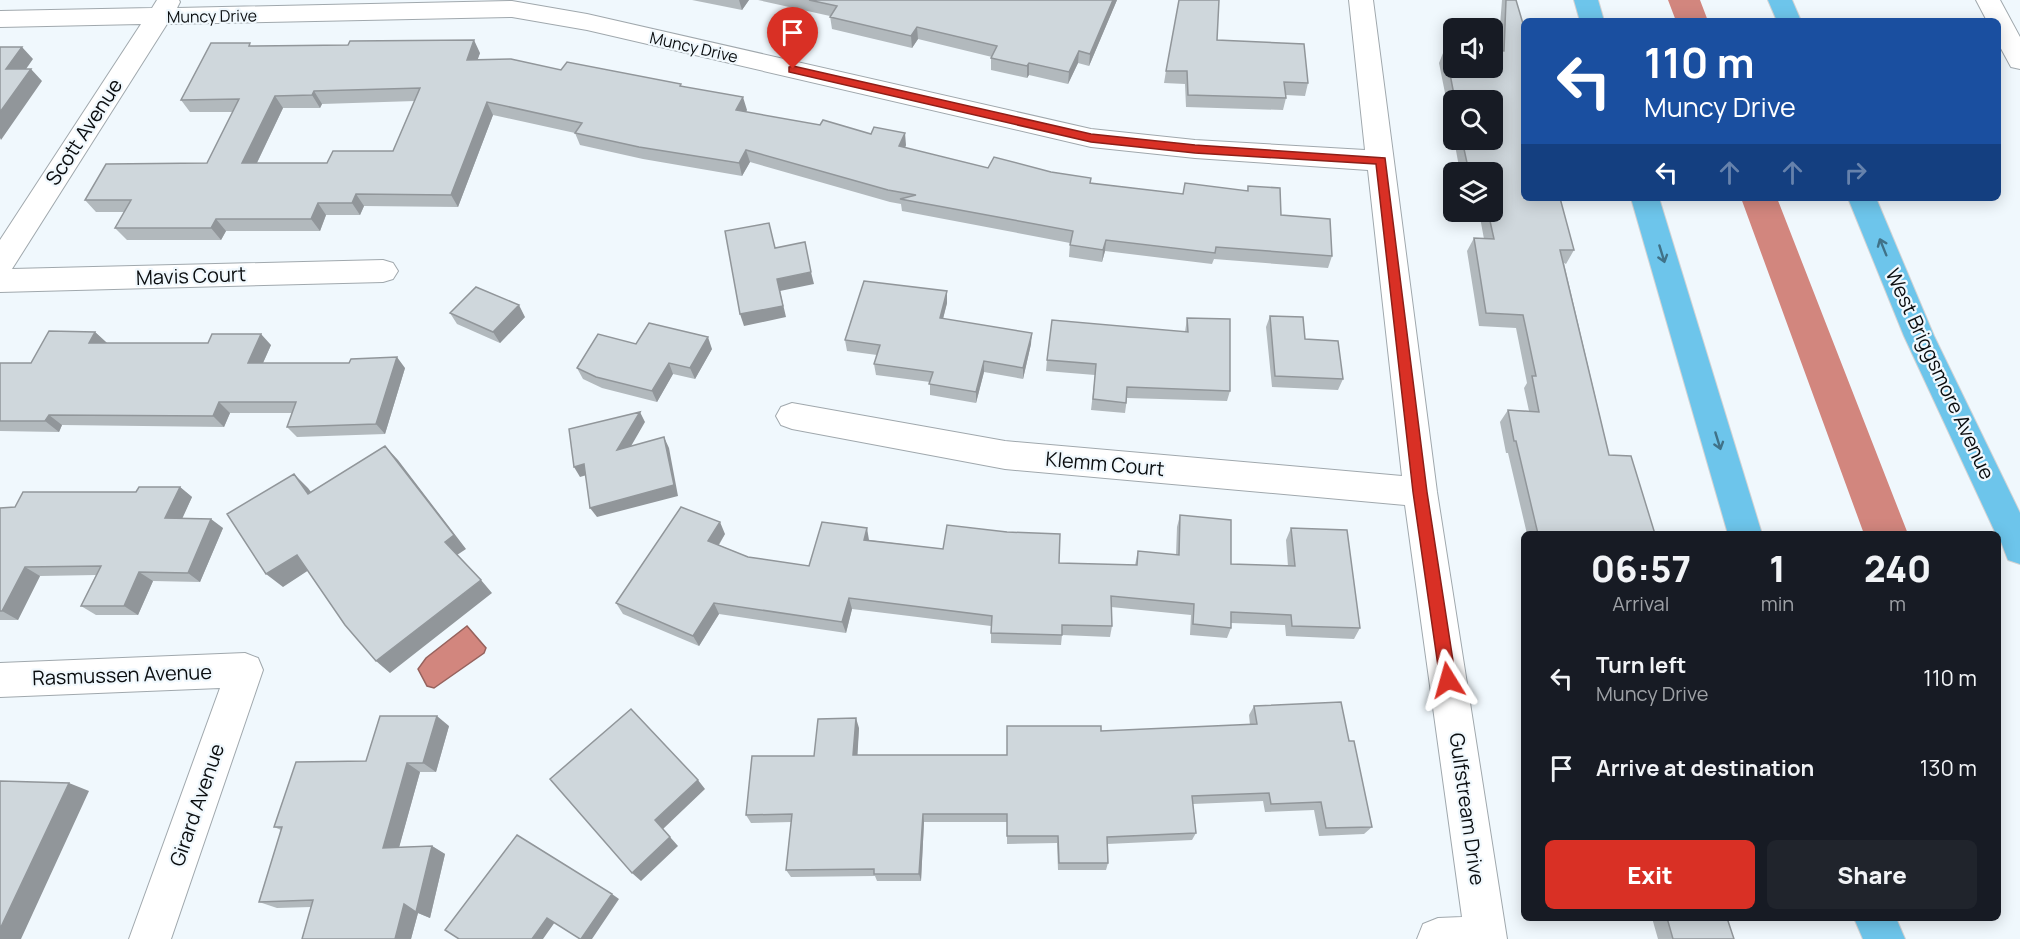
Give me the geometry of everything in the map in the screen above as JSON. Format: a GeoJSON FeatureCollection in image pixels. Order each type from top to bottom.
{"type":"FeatureCollection","features":[{"type":"Feature","properties":{"kind":"main road"},"geometry":{"type":"LineString","coordinates":[[1586,0],[1591,18]]}},
{"type":"Feature","properties":{"kind":"main road"},"geometry":{"type":"LineString","coordinates":[[1780,0],[1788,18]]}},
{"type":"Feature","properties":{"kind":"main road"},"geometry":{"type":"LineString","coordinates":[[1646,201],[1745,531]]}},
{"type":"Feature","properties":{"kind":"main road","name":"West Briggsmore Avenue"},"geometry":{"type":"LineString","coordinates":[[1863,201],[1919,336],[2020,549]]}},
{"type":"Feature","properties":{"kind":"main road"},"geometry":{"type":"LineString","coordinates":[[1876,921],[1884,939]]}},
{"type":"Feature","properties":{"kind":"street","name":"Gulfstream Drive"},"geometry":{"type":"LineString","coordinates":[[1361,0],[1420,492],[1486,938]]}},
{"type":"Feature","properties":{"kind":"street"},"geometry":{"type":"LineString","coordinates":[[1988,0],[1997,18]]}},
{"type":"Feature","properties":{"kind":"street","name":"Muncy Drive"},"geometry":{"type":"LineString","coordinates":[[0,19],[163,8],[512,9],[587,22],[1091,138],[1195,149],[1381,161]]}},
{"type":"Feature","properties":{"kind":"street","name":"Scott Avenue"},"geometry":{"type":"LineString","coordinates":[[0,264],[163,8]]}},
{"type":"Feature","properties":{"kind":"street"},"geometry":{"type":"LineString","coordinates":[[2001,25],[2020,61]]}},
{"type":"Feature","properties":{"kind":"street","name":"Mavis Court"},"geometry":{"type":"LineString","coordinates":[[0,281],[382,271]]}},
{"type":"Feature","properties":{"kind":"street","name":"Klemm Court"},"geometry":{"type":"LineString","coordinates":[[792,416],[1005,455],[1420,492]]}},
{"type":"Feature","properties":{"kind":"street","name":"Rasmussen Avenue"},"geometry":{"type":"LineString","coordinates":[[0,680],[244,670]]}},
{"type":"Feature","properties":{"kind":"street","name":"Girard Avenue"},"geometry":{"type":"LineString","coordinates":[[150,939],[244,670]]}},
{"type":"Feature","properties":{"kind":"street"},"geometry":{"type":"LineString","coordinates":[[1438,939],[1486,938]]}},
{"type":"Feature","properties":{"kind":"shaded area"},"geometry":{"type":"Polygon","coordinates":[[[467,626],[486,648],[484,653],[434,688],[427,686],[418,669],[426,658],[467,626]]]}},
{"type":"Feature","properties":{"kind":"building"},"geometry":{"type":"Polygon","coordinates":[[[809,0],[1113,0],[1090,54],[1079,51],[1069,72],[991,58],[997,46],[917,27],[911,36],[830,17],[837,6],[809,0]]]}},
{"type":"Feature","properties":{"kind":"building"},"geometry":{"type":"Polygon","coordinates":[[[1179,0],[1219,0],[1217,40],[1304,44],[1308,83],[1284,82],[1286,98],[1188,95],[1187,71],[1166,71],[1179,0]]]}},
{"type":"Feature","properties":{"kind":"building"},"geometry":{"type":"Polygon","coordinates":[[[1506,0],[1516,0],[1521,18],[1521,201],[1561,201],[1574,250],[1560,250],[1609,455],[1631,456],[1654,531],[1537,531],[1508,410],[1539,412],[1532,376],[1536,376],[1523,315],[1486,313],[1474,238],[1494,239],[1490,222],[1503,222],[1503,162],[1467,162],[1464,150],[1503,150],[1503,90],[1453,90],[1451,78],[1503,78],[1506,0]]]}},
{"type":"Feature","properties":{"kind":"building"},"geometry":{"type":"Polygon","coordinates":[[[474,40],[467,60],[511,59],[561,70],[567,62],[681,84],[680,86],[743,97],[736,110],[820,125],[823,120],[871,134],[874,127],[905,133],[899,146],[988,168],[994,157],[1051,172],[1091,178],[1090,183],[1183,194],[1185,183],[1248,191],[1248,186],[1280,188],[1281,215],[1330,219],[1332,256],[1216,247],[1215,253],[1106,240],[1103,250],[1070,245],[1073,231],[900,199],[916,195],[888,190],[746,150],[739,163],[639,147],[575,133],[582,123],[487,102],[451,195],[356,194],[352,203],[318,203],[311,219],[216,219],[211,228],[115,228],[131,200],[85,200],[106,164],[207,163],[239,99],[181,100],[211,43],[250,43],[249,46],[348,45],[350,41],[474,40]],[[420,88],[314,91],[312,95],[275,96],[242,163],[327,163],[333,151],[393,151],[420,88]]]}},
{"type":"Feature","properties":{"kind":"building"},"geometry":{"type":"Polygon","coordinates":[[[0,47],[22,47],[6,69],[31,69],[0,112],[0,47]]]}},
{"type":"Feature","properties":{"kind":"building"},"geometry":{"type":"Polygon","coordinates":[[[769,223],[775,248],[805,242],[811,272],[777,279],[783,306],[740,314],[725,231],[769,223]]]}},
{"type":"Feature","properties":{"kind":"building"},"geometry":{"type":"Polygon","coordinates":[[[864,281],[947,291],[940,318],[1032,333],[1023,368],[984,361],[976,392],[929,384],[933,372],[874,364],[880,345],[845,340],[864,281]]]}},
{"type":"Feature","properties":{"kind":"building"},"geometry":{"type":"Polygon","coordinates":[[[476,287],[519,305],[493,332],[450,313],[476,287]]]}},
{"type":"Feature","properties":{"kind":"building"},"geometry":{"type":"Polygon","coordinates":[[[1270,316],[1303,317],[1305,339],[1338,341],[1343,379],[1275,376],[1270,316]]]}},
{"type":"Feature","properties":{"kind":"building"},"geometry":{"type":"Polygon","coordinates":[[[1187,318],[1230,319],[1230,391],[1127,387],[1126,403],[1093,399],[1096,364],[1047,360],[1052,320],[1188,332],[1187,318]]]}},
{"type":"Feature","properties":{"kind":"building"},"geometry":{"type":"Polygon","coordinates":[[[649,323],[708,337],[690,368],[669,363],[652,391],[596,377],[577,368],[598,334],[636,344],[649,323]]]}},
{"type":"Feature","properties":{"kind":"building"},"geometry":{"type":"Polygon","coordinates":[[[49,331],[95,332],[89,343],[208,343],[212,334],[261,334],[248,363],[349,363],[351,359],[397,357],[376,424],[287,427],[296,402],[219,402],[213,416],[49,415],[45,421],[0,421],[0,363],[31,363],[49,331]]]}},
{"type":"Feature","properties":{"kind":"building"},"geometry":{"type":"Polygon","coordinates":[[[640,412],[617,450],[664,437],[674,485],[590,508],[584,464],[574,467],[569,429],[640,412]]]}},
{"type":"Feature","properties":{"kind":"building"},"geometry":{"type":"Polygon","coordinates":[[[385,446],[454,535],[445,542],[481,580],[376,661],[345,625],[297,555],[266,574],[227,514],[294,474],[308,494],[385,446]]]}},
{"type":"Feature","properties":{"kind":"building"},"geometry":{"type":"Polygon","coordinates":[[[139,487],[180,487],[165,518],[211,519],[188,573],[139,572],[124,606],[81,606],[101,566],[25,567],[0,611],[0,508],[15,507],[23,492],[136,492],[139,487]]]}},
{"type":"Feature","properties":{"kind":"building"},"geometry":{"type":"Polygon","coordinates":[[[681,507],[720,522],[708,541],[748,557],[809,566],[822,522],[867,528],[864,540],[943,549],[947,525],[1007,532],[1060,534],[1059,563],[1137,565],[1138,551],[1179,555],[1180,515],[1231,520],[1231,564],[1295,566],[1291,528],[1347,530],[1360,628],[1292,626],[1291,615],[1231,612],[1231,628],[1193,624],[1194,604],[1111,596],[1112,626],[1062,625],[1062,635],[991,633],[992,616],[849,598],[842,622],[714,603],[693,636],[616,603],[681,507]]]}},
{"type":"Feature","properties":{"kind":"building"},"geometry":{"type":"Polygon","coordinates":[[[1341,702],[1349,741],[1354,741],[1372,827],[1326,828],[1321,802],[1271,804],[1269,793],[1192,796],[1196,833],[1107,837],[1108,863],[1059,863],[1058,836],[1007,836],[1007,814],[923,814],[919,874],[874,874],[874,869],[786,870],[792,814],[746,815],[752,756],[814,756],[818,719],[856,718],[853,755],[1007,755],[1007,726],[1101,726],[1101,731],[1257,724],[1254,706],[1341,702]]]}},
{"type":"Feature","properties":{"kind":"building"},"geometry":{"type":"Polygon","coordinates":[[[631,709],[698,780],[655,820],[670,837],[632,873],[550,779],[631,709]]]}},
{"type":"Feature","properties":{"kind":"building"},"geometry":{"type":"Polygon","coordinates":[[[380,716],[437,716],[423,763],[407,763],[383,848],[432,846],[416,912],[404,904],[395,939],[302,939],[313,900],[259,902],[282,827],[274,827],[296,762],[366,761],[380,716]]]}},
{"type":"Feature","properties":{"kind":"building"},"geometry":{"type":"Polygon","coordinates":[[[0,781],[69,783],[0,929],[0,781]]]}},
{"type":"Feature","properties":{"kind":"building"},"geometry":{"type":"Polygon","coordinates":[[[517,835],[612,894],[581,939],[547,918],[532,939],[459,939],[445,930],[517,835]]]}},
{"type":"Feature","properties":{"kind":"building"},"geometry":{"type":"Polygon","coordinates":[[[1668,921],[1728,921],[1734,939],[1673,939],[1668,921]]]}},
{"type":"Feature","properties":{"kind":"waterway"},"geometry":{"type":"LineString","coordinates":[[1684,0],[1691,18]]}},
{"type":"Feature","properties":{"kind":"waterway"},"geometry":{"type":"LineString","coordinates":[[1760,201],[1885,531]]}},
{"type":"Feature","properties":{"kind":"route"},"geometry":{"type":"LineString","coordinates":[[793,69],[1091,138],[1195,149],[1381,161],[1420,492],[1448,680]]}}]}
